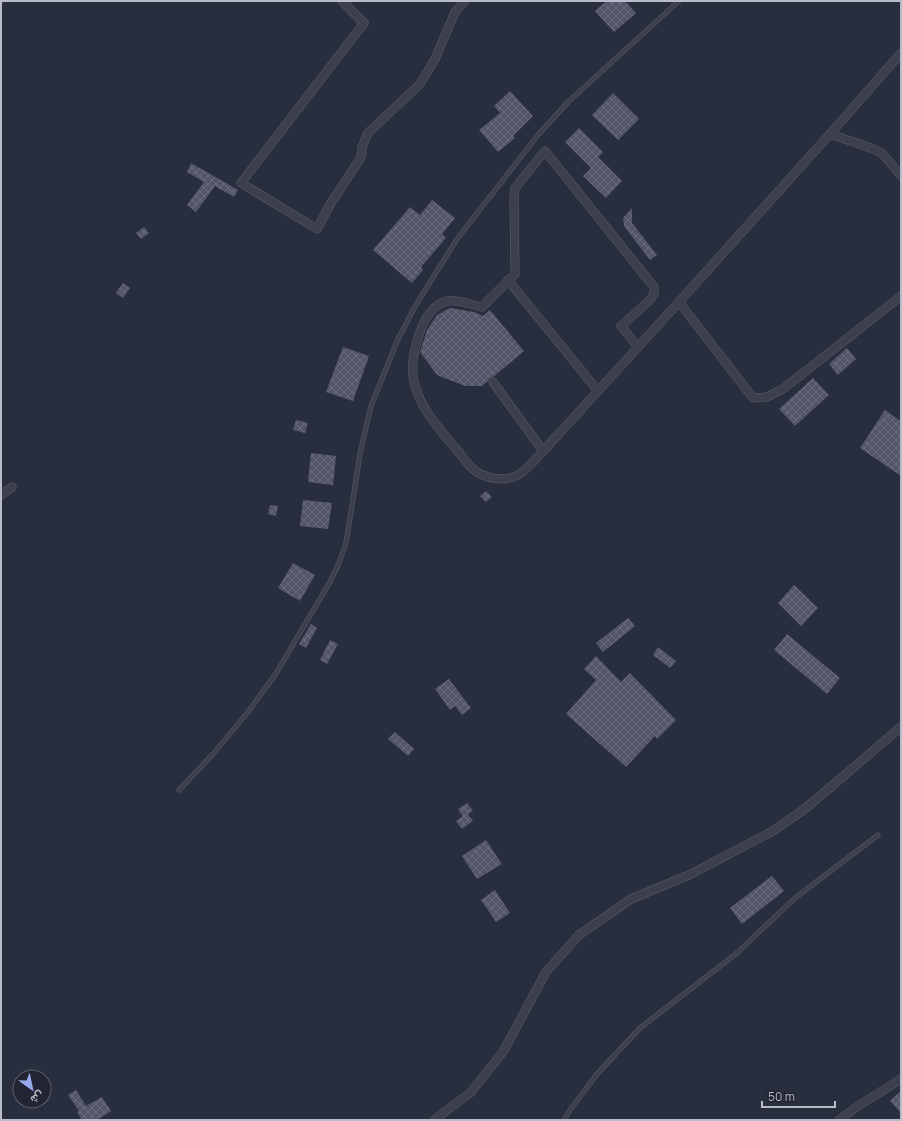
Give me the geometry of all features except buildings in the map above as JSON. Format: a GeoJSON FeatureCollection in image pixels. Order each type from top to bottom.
{"type":"FeatureCollection","features":[{"type":"Feature","properties":{"kind":"street"},"geometry":{"type":"LineString","coordinates":[[342,1],[364,23],[241,183],[317,228],[358,162],[368,133],[420,84],[435,59],[455,12],[466,1]]}},
{"type":"Feature","properties":{"kind":"street"},"geometry":{"type":"LineString","coordinates":[[638,347],[621,326],[649,301],[654,294],[654,287],[545,151],[516,188],[514,196],[515,274],[482,306],[448,301],[436,305],[428,316],[418,338],[412,366],[418,398],[427,413],[472,469],[484,476],[505,480],[520,475],[543,451],[598,391],[679,302],[901,53]]}},
{"type":"Feature","properties":{"kind":"street"},"geometry":{"type":"LineString","coordinates":[[830,134],[871,148],[882,154],[901,176]]}},
{"type":"Feature","properties":{"kind":"street"},"geometry":{"type":"LineString","coordinates":[[508,280],[598,391]]}},
{"type":"Feature","properties":{"kind":"street"},"geometry":{"type":"LineString","coordinates":[[679,302],[753,398],[767,397],[783,388],[901,296]]}},
{"type":"Feature","properties":{"kind":"street"},"geometry":{"type":"LineString","coordinates":[[494,382],[543,451]]}},
{"type":"Feature","properties":{"kind":"street"},"geometry":{"type":"LineString","coordinates":[[1,495],[12,487]]}},
{"type":"Feature","properties":{"kind":"street"},"geometry":{"type":"LineString","coordinates":[[434,1120],[470,1094],[502,1052],[546,972],[579,935],[631,899],[689,875],[773,831],[806,808],[901,727]]}},
{"type":"Feature","properties":{"kind":"street"},"geometry":{"type":"LineString","coordinates":[[839,1120],[901,1079]]}},
{"type":"Feature","properties":{"kind":"lane"},"geometry":{"type":"LineString","coordinates":[[179,790],[204,764],[248,712],[275,675],[330,582],[346,543],[360,454],[371,406],[398,339],[417,303],[457,239],[538,135],[568,102],[679,1]]}},
{"type":"Feature","properties":{"kind":"lane"},"geometry":{"type":"LineString","coordinates":[[564,1120],[598,1074],[640,1028],[737,954],[795,898],[878,835]]}}]}
